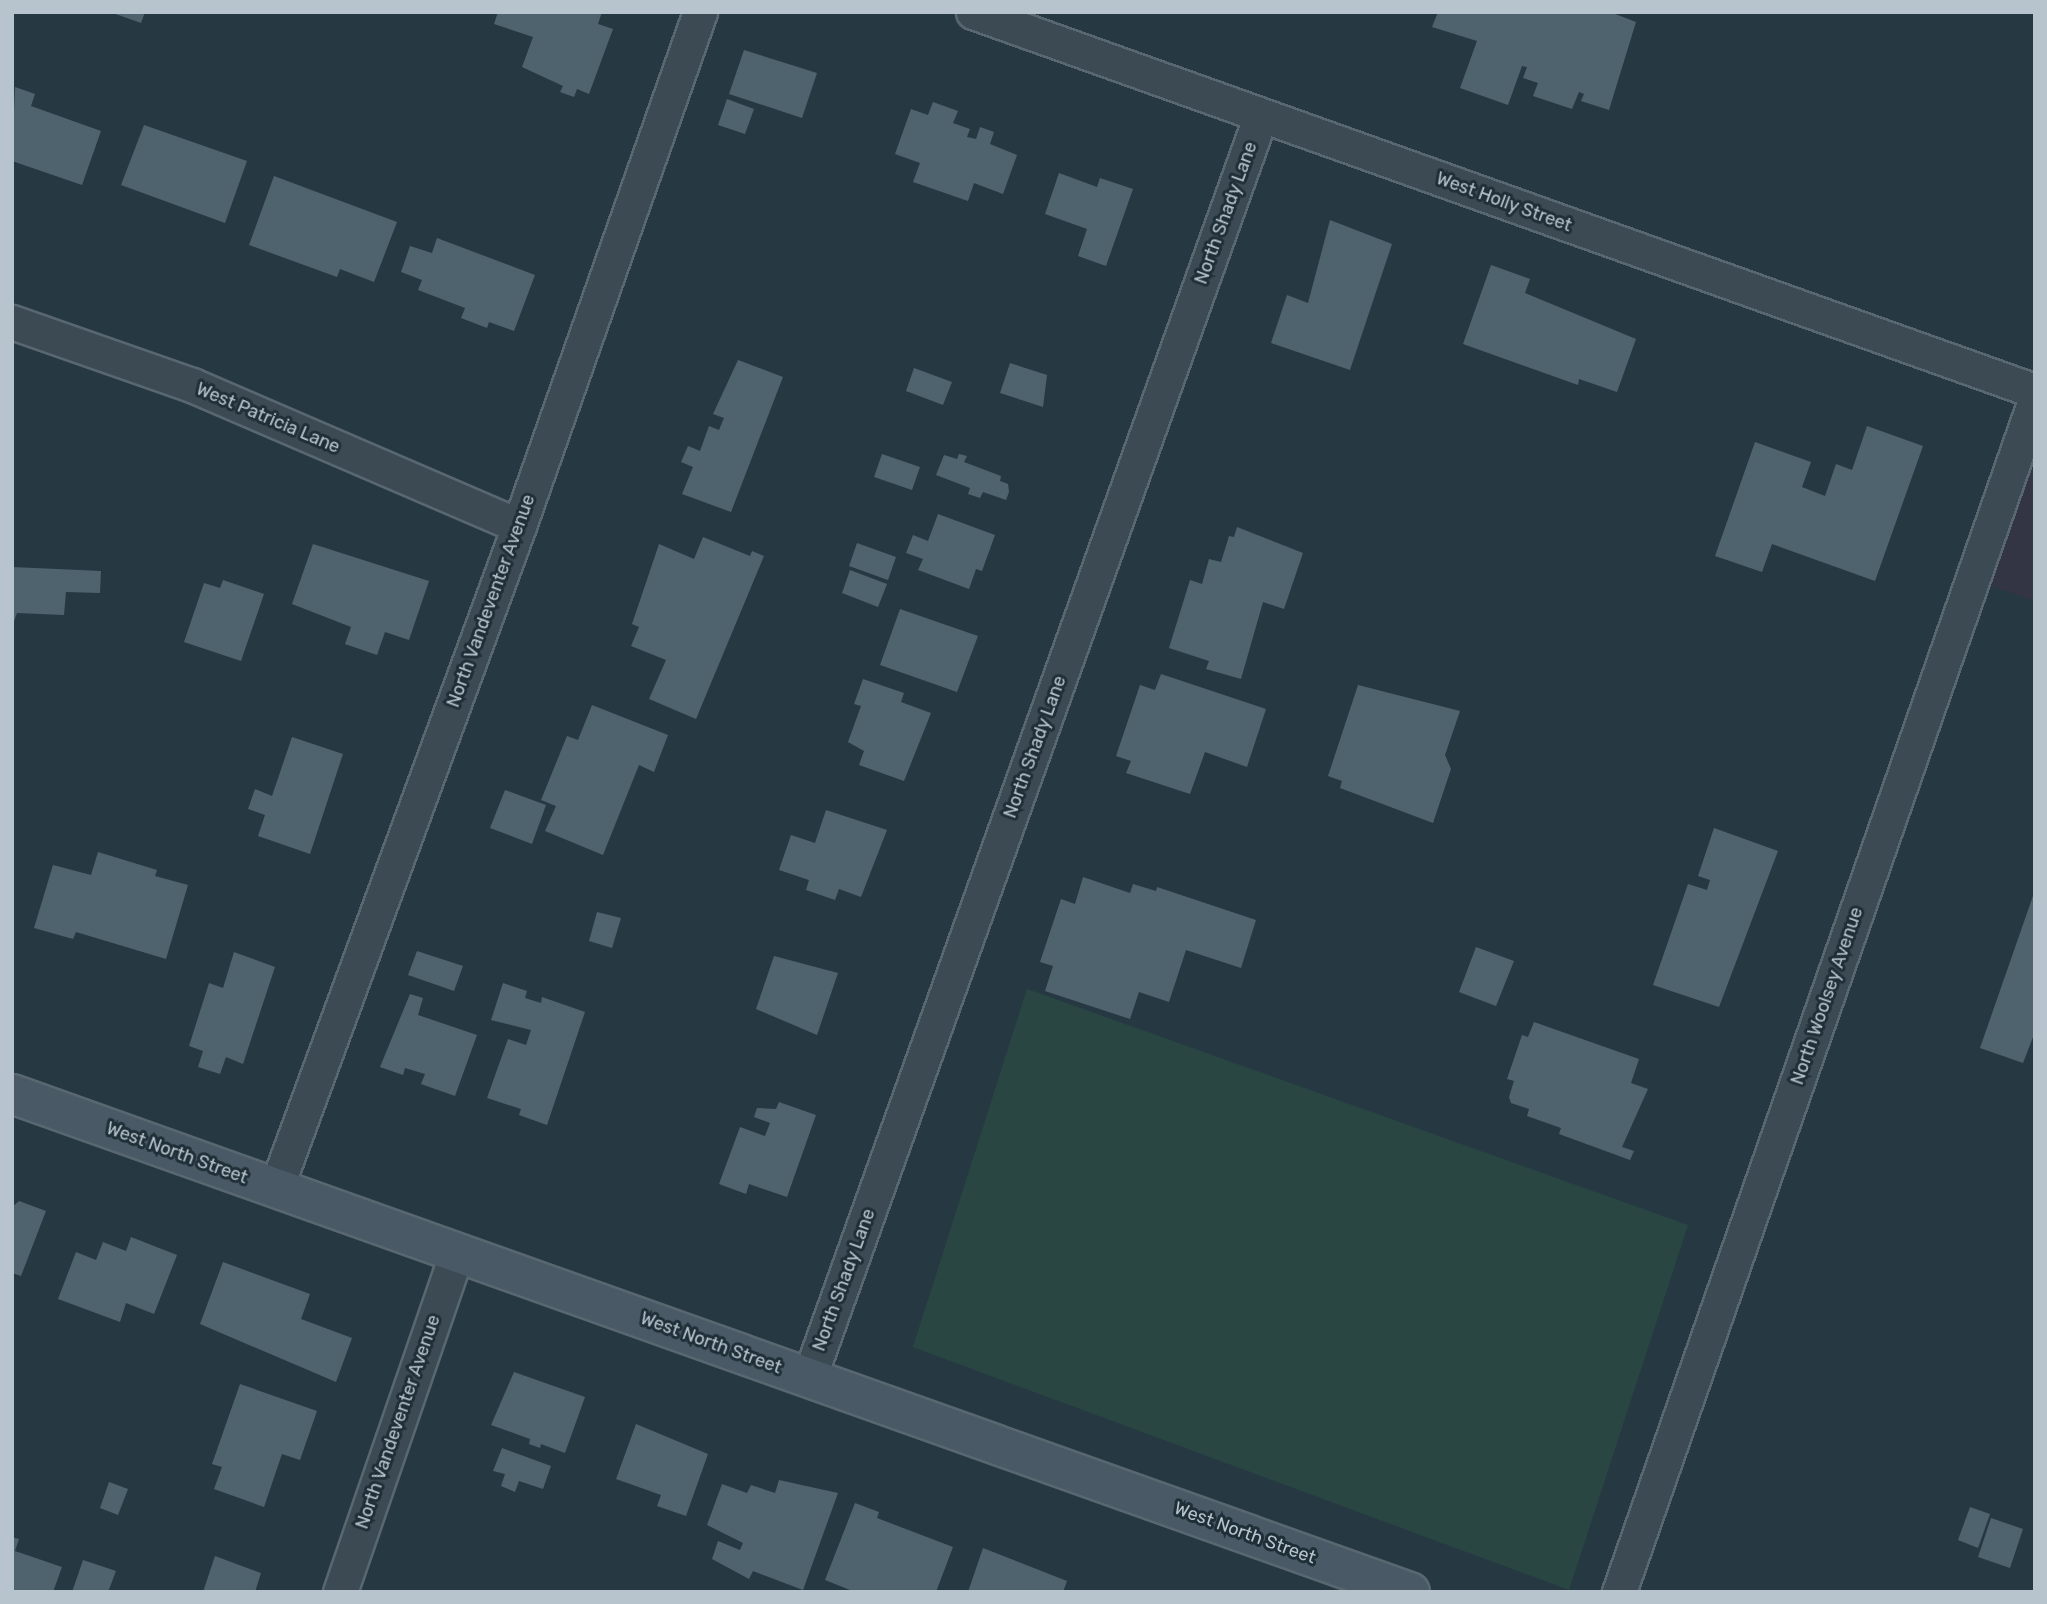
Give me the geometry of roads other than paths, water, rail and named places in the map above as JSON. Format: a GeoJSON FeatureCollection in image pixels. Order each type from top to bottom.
{"type":"FeatureCollection","features":[{"type":"Feature","properties":{"kind":"main road","name":"West North Street"},"geometry":{"type":"LineString","coordinates":[[12,1094],[1410,1592]]}},
{"type":"Feature","properties":{"kind":"street","name":"North Vandeventer Avenue"},"geometry":{"type":"LineString","coordinates":[[276,1188],[519,526],[700,12]]}},
{"type":"Feature","properties":{"kind":"street","name":"West Holly Street"},"geometry":{"type":"LineString","coordinates":[[980,13],[2035,391]]}},
{"type":"Feature","properties":{"kind":"street","name":"North Shady Lane"},"geometry":{"type":"LineString","coordinates":[[809,1378],[1261,115]]}},
{"type":"Feature","properties":{"kind":"street","name":"West Patricia Lane"},"geometry":{"type":"LineString","coordinates":[[12,322],[192,385],[519,526]]}},
{"type":"Feature","properties":{"kind":"street","name":"North Woolsey Avenue"},"geometry":{"type":"LineString","coordinates":[[1619,1592],[2035,401]]}},
{"type":"Feature","properties":{"kind":"street","name":"North Vandeventer Avenue"},"geometry":{"type":"LineString","coordinates":[[340,1592],[457,1252]]}}]}
